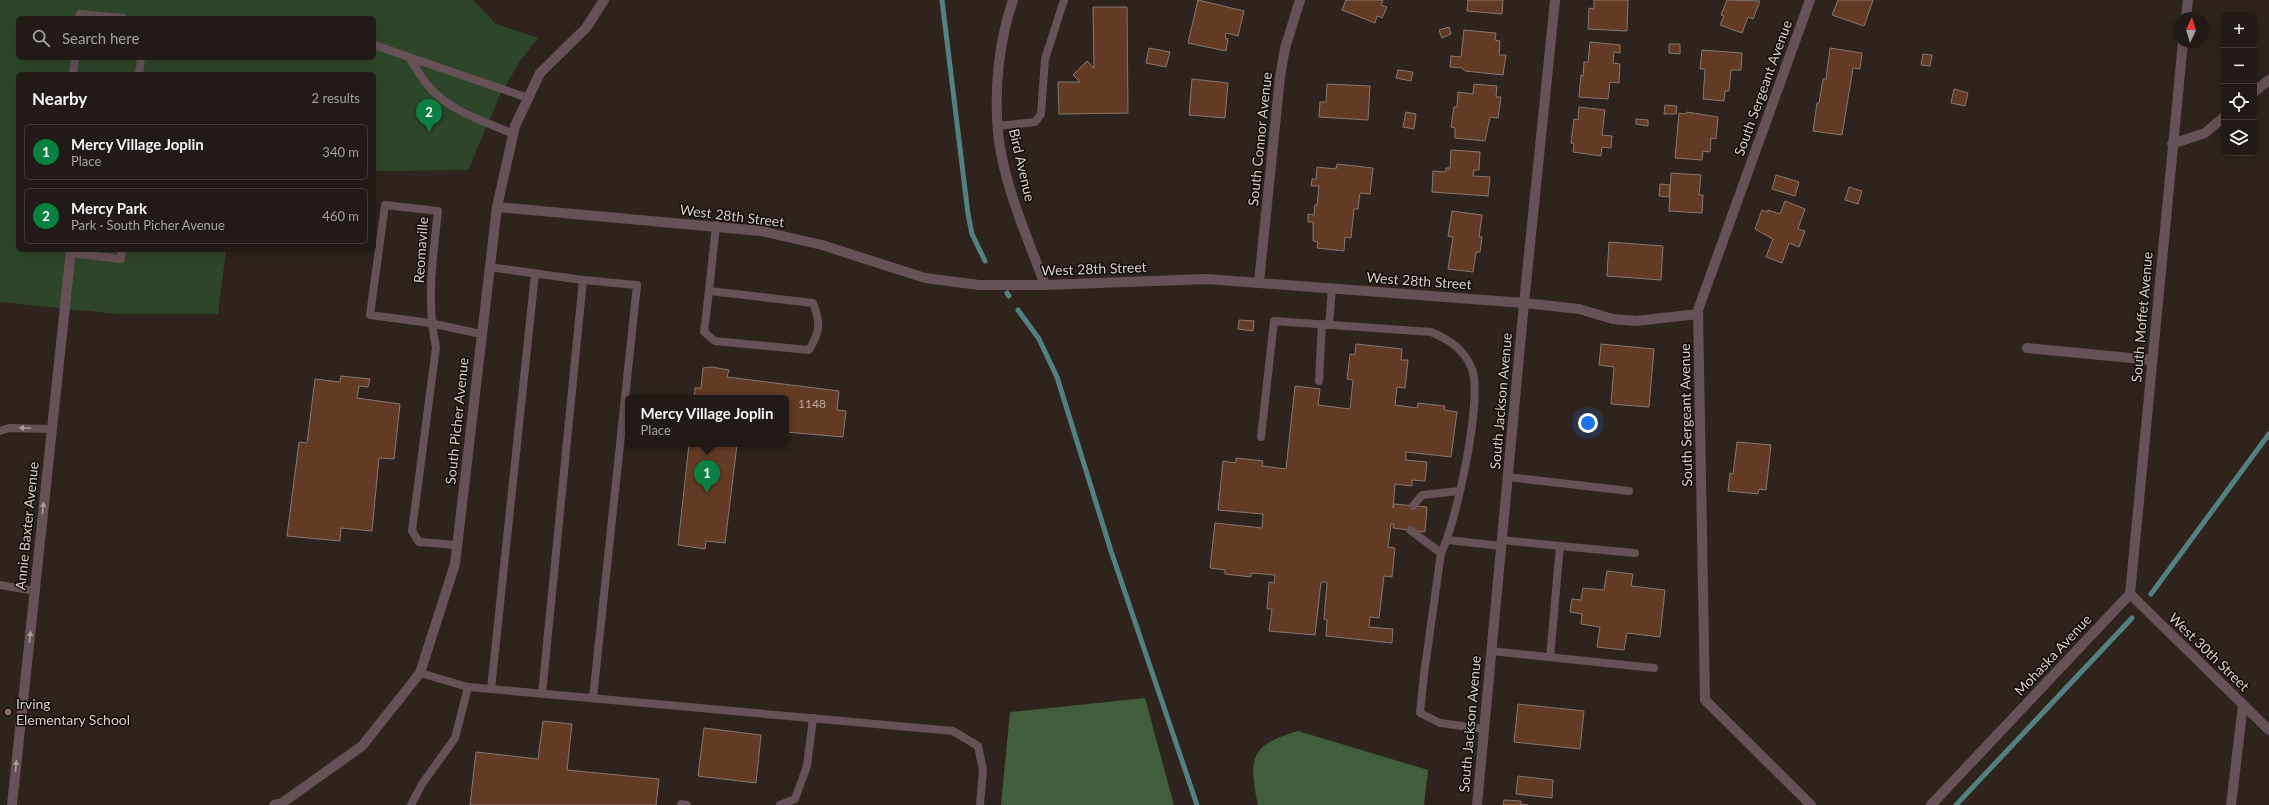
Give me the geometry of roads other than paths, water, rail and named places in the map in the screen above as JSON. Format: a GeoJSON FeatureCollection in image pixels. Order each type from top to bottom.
{"type":"FeatureCollection","features":[{"type":"Feature","properties":{"kind":"street","name":"South Picher Avenue"},"geometry":{"type":"LineString","coordinates":[[274,805],[282,803],[362,746],[420,673],[455,564],[497,207],[513,134],[540,73],[586,28],[604,0]]}},
{"type":"Feature","properties":{"kind":"street","name":"Bird Avenue"},"geometry":{"type":"LineString","coordinates":[[1013,0],[1003,38],[998,87],[998,126],[1005,167],[1016,204],[1045,286]]}},
{"type":"Feature","properties":{"kind":"street","name":"South Connor Avenue"},"geometry":{"type":"LineString","coordinates":[[1259,282],[1280,77],[1285,48],[1300,0]]}},
{"type":"Feature","properties":{"kind":"street","name":"South Jackson Avenue"},"geometry":{"type":"LineString","coordinates":[[1477,805],[1524,303],[1555,0]]}},
{"type":"Feature","properties":{"kind":"street","name":"South Sergeant Avenue"},"geometry":{"type":"LineString","coordinates":[[1810,0],[1698,314],[1705,700],[1812,805]]}},
{"type":"Feature","properties":{"kind":"street"},"geometry":{"type":"LineString","coordinates":[[2187,12],[2188,0]]}},
{"type":"Feature","properties":{"kind":"street","name":"South Moffet Avenue"},"geometry":{"type":"LineString","coordinates":[[2130,594],[2182,48]]}},
{"type":"Feature","properties":{"kind":"street"},"geometry":{"type":"LineString","coordinates":[[2257,90],[2269,80]]}},
{"type":"Feature","properties":{"kind":"street"},"geometry":{"type":"LineString","coordinates":[[2172,144],[2205,133],[2221,120]]}},
{"type":"Feature","properties":{"kind":"street","name":"West 28th Street"},"geometry":{"type":"LineString","coordinates":[[497,207],[716,225],[761,231],[822,245],[925,278],[979,285],[1045,286],[1207,279],[1524,303],[1579,309],[1613,319],[1636,321],[1698,314]]}},
{"type":"Feature","properties":{"kind":"street","name":"Annie Baxter Avenue"},"geometry":{"type":"LineString","coordinates":[[12,805],[71,252]]}},
{"type":"Feature","properties":{"kind":"street"},"geometry":{"type":"LineString","coordinates":[[2027,348],[2152,360]]}},
{"type":"Feature","properties":{"kind":"street","name":"West 30th Street"},"geometry":{"type":"LineString","coordinates":[[2130,594],[2269,730]]}},
{"type":"Feature","properties":{"kind":"street","name":"Mohaska Avenue"},"geometry":{"type":"LineString","coordinates":[[1931,805],[2130,594]]}},
{"type":"Feature","properties":{"kind":"street"},"geometry":{"type":"LineString","coordinates":[[2231,805],[2243,705]]}},
{"type":"Feature","properties":{"kind":"lane"},"geometry":{"type":"LineString","coordinates":[[998,126],[1035,122],[1041,114],[1045,59],[1064,0]]}},
{"type":"Feature","properties":{"kind":"lane"},"geometry":{"type":"LineString","coordinates":[[80,16],[80,14],[102,16]]}},
{"type":"Feature","properties":{"kind":"lane"},"geometry":{"type":"LineString","coordinates":[[376,46],[528,98]]}},
{"type":"Feature","properties":{"kind":"lane"},"geometry":{"type":"LineString","coordinates":[[409,57],[431,90],[441,99],[461,111],[513,134]]}},
{"type":"Feature","properties":{"kind":"lane"},"geometry":{"type":"LineString","coordinates":[[73,72],[75,60]]}},
{"type":"Feature","properties":{"kind":"lane"},"geometry":{"type":"LineString","coordinates":[[139,72],[141,60]]}},
{"type":"Feature","properties":{"kind":"lane","name":"Reomaville"},"geometry":{"type":"LineString","coordinates":[[457,545],[419,542],[412,531],[436,347],[430,323],[438,211],[385,205],[370,315],[430,323],[481,334]]}},
{"type":"Feature","properties":{"kind":"lane"},"geometry":{"type":"LineString","coordinates":[[709,290],[813,303],[819,319],[817,337],[809,350],[715,341],[704,332],[716,225]]}},
{"type":"Feature","properties":{"kind":"lane"},"geometry":{"type":"LineString","coordinates":[[74,252],[78,254],[121,259],[122,252]]}},
{"type":"Feature","properties":{"kind":"lane"},"geometry":{"type":"LineString","coordinates":[[489,267],[583,280],[637,285],[625,395]]}},
{"type":"Feature","properties":{"kind":"lane"},"geometry":{"type":"LineString","coordinates":[[491,689],[535,274]]}},
{"type":"Feature","properties":{"kind":"lane"},"geometry":{"type":"LineString","coordinates":[[542,694],[583,280]]}},
{"type":"Feature","properties":{"kind":"lane"},"geometry":{"type":"LineString","coordinates":[[1318,381],[1332,288]]}},
{"type":"Feature","properties":{"kind":"lane"},"geometry":{"type":"LineString","coordinates":[[1261,437],[1274,321],[1431,332],[1447,339],[1463,352],[1472,370],[1474,388],[1464,480],[1459,491],[1448,540],[1441,553],[1420,713],[1440,723],[1484,729]]}},
{"type":"Feature","properties":{"kind":"lane"},"geometry":{"type":"LineString","coordinates":[[593,698],[625,398]]}},
{"type":"Feature","properties":{"kind":"lane"},"geometry":{"type":"LineString","coordinates":[[0,432],[9,428],[52,429]]}},
{"type":"Feature","properties":{"kind":"lane"},"geometry":{"type":"LineString","coordinates":[[1508,478],[1628,491]]}},
{"type":"Feature","properties":{"kind":"lane"},"geometry":{"type":"LineString","coordinates":[[1414,506],[1422,495],[1459,491]]}},
{"type":"Feature","properties":{"kind":"lane"},"geometry":{"type":"LineString","coordinates":[[1410,530],[1441,553]]}},
{"type":"Feature","properties":{"kind":"lane"},"geometry":{"type":"LineString","coordinates":[[1448,540],[1560,546],[1635,553]]}},
{"type":"Feature","properties":{"kind":"lane"},"geometry":{"type":"LineString","coordinates":[[1550,657],[1560,546]]}},
{"type":"Feature","properties":{"kind":"lane"},"geometry":{"type":"LineString","coordinates":[[0,585],[35,590]]}},
{"type":"Feature","properties":{"kind":"lane"},"geometry":{"type":"LineString","coordinates":[[1491,651],[1654,668]]}},
{"type":"Feature","properties":{"kind":"lane"},"geometry":{"type":"LineString","coordinates":[[420,673],[468,687],[953,731],[978,746],[983,770],[980,805]]}},
{"type":"Feature","properties":{"kind":"lane"},"geometry":{"type":"LineString","coordinates":[[411,805],[422,784],[455,738],[468,687]]}},
{"type":"Feature","properties":{"kind":"lane"},"geometry":{"type":"LineString","coordinates":[[780,805],[795,799],[807,766],[813,718]]}},
{"type":"Feature","properties":{"kind":"waterway"},"geometry":{"type":"LineString","coordinates":[[942,0],[968,214],[972,234],[985,261]]}},
{"type":"Feature","properties":{"kind":"waterway"},"geometry":{"type":"LineString","coordinates":[[1018,310],[1039,339],[1057,377],[1111,551],[1197,805]]}},
{"type":"Feature","properties":{"kind":"waterway"},"geometry":{"type":"LineString","coordinates":[[2151,594],[2269,434]]}},
{"type":"Feature","properties":{"kind":"waterway"},"geometry":{"type":"LineString","coordinates":[[1956,805],[2132,618]]}},
{"type":"Feature","properties":{"kind":"place","name":"Mercy Park"},"geometry":{"type":"Point","coordinates":[429,132]}},
{"type":"Feature","properties":{"kind":"place","name":"Mercy Village Joplin"},"geometry":{"type":"Point","coordinates":[707,493]}},
{"type":"Feature","properties":{"kind":"place","name":"Irving Elementary School"},"geometry":{"type":"Point","coordinates":[8,712]}}]}
